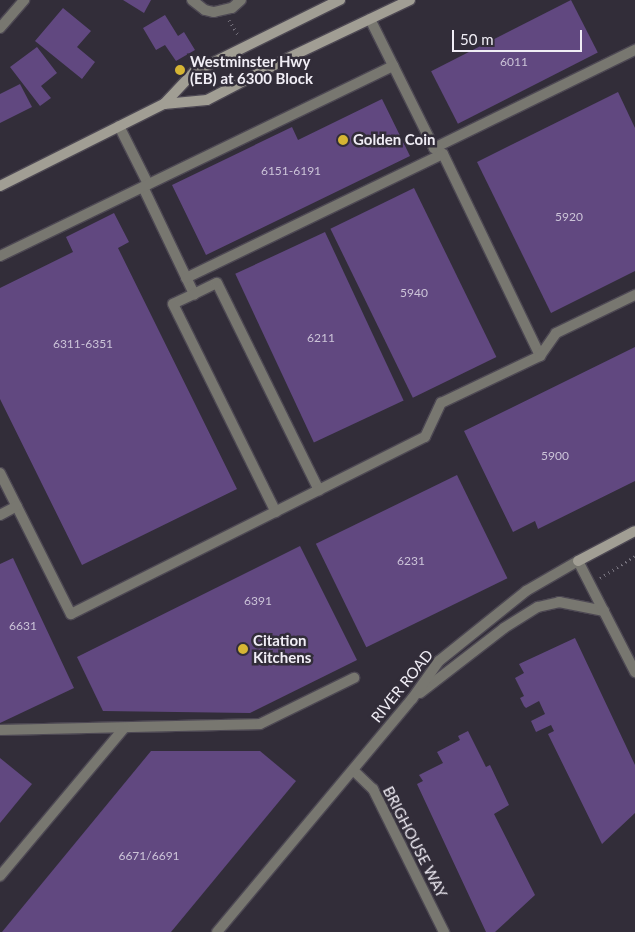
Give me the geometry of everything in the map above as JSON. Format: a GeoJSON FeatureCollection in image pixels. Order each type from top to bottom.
{"type":"FeatureCollection","features":[{"type":"Feature","properties":{"kind":"main road"},"geometry":{"type":"LineString","coordinates":[[164,104],[194,72],[340,0]]}},
{"type":"Feature","properties":{"kind":"main road"},"geometry":{"type":"LineString","coordinates":[[0,186],[164,104],[207,100],[370,18],[410,0]]}},
{"type":"Feature","properties":{"kind":"main road"},"geometry":{"type":"LineString","coordinates":[[578,561],[635,531]]}},
{"type":"Feature","properties":{"kind":"street"},"geometry":{"type":"LineString","coordinates":[[0,28],[24,0]]}},
{"type":"Feature","properties":{"kind":"street"},"geometry":{"type":"LineString","coordinates":[[192,0],[205,10],[214,12],[232,8],[241,0]]}},
{"type":"Feature","properties":{"kind":"street"},"geometry":{"type":"LineString","coordinates":[[370,18],[434,148],[443,154],[540,356]]}},
{"type":"Feature","properties":{"kind":"street"},"geometry":{"type":"LineString","coordinates":[[434,148],[635,51]]}},
{"type":"Feature","properties":{"kind":"street"},"geometry":{"type":"LineString","coordinates":[[0,256],[393,66]]}},
{"type":"Feature","properties":{"kind":"street"},"geometry":{"type":"LineString","coordinates":[[119,126],[194,294]]}},
{"type":"Feature","properties":{"kind":"street"},"geometry":{"type":"LineString","coordinates":[[186,278],[443,154]]}},
{"type":"Feature","properties":{"kind":"street"},"geometry":{"type":"LineString","coordinates":[[276,512],[174,304],[217,283],[319,490]]}},
{"type":"Feature","properties":{"kind":"street"},"geometry":{"type":"LineString","coordinates":[[0,473],[71,614],[425,437],[441,403],[540,356],[556,333],[635,295]]}},
{"type":"Feature","properties":{"kind":"street"},"geometry":{"type":"LineString","coordinates":[[0,515],[17,506]]}},
{"type":"Feature","properties":{"kind":"street"},"geometry":{"type":"LineString","coordinates":[[578,561],[635,672]]}},
{"type":"Feature","properties":{"kind":"street","name":"RIVER ROAD"},"geometry":{"type":"LineString","coordinates":[[217,932],[412,699],[439,661],[526,591],[578,561]]}},
{"type":"Feature","properties":{"kind":"street"},"geometry":{"type":"LineString","coordinates":[[412,699],[504,628],[538,607],[558,602],[579,604],[604,611]]}},
{"type":"Feature","properties":{"kind":"street"},"geometry":{"type":"LineString","coordinates":[[0,730],[260,724],[354,678]]}},
{"type":"Feature","properties":{"kind":"street"},"geometry":{"type":"LineString","coordinates":[[0,876],[124,728]]}},
{"type":"Feature","properties":{"kind":"street","name":"BRIGHOUSE WAY"},"geometry":{"type":"LineString","coordinates":[[353,770],[373,789],[444,932]]}},
{"type":"Feature","properties":{"kind":"path"},"geometry":{"type":"LineString","coordinates":[[229,20],[240,38]]}},
{"type":"Feature","properties":{"kind":"path"},"geometry":{"type":"LineString","coordinates":[[602,576],[635,556]]}},
{"type":"Feature","properties":{"kind":"building"},"geometry":{"type":"Polygon","coordinates":[[[123,0],[151,0],[144,13],[123,0]]]}},
{"type":"Feature","properties":{"kind":"building"},"geometry":{"type":"Polygon","coordinates":[[[571,0],[598,53],[458,124],[431,71],[571,0]]]}},
{"type":"Feature","properties":{"kind":"building"},"geometry":{"type":"Polygon","coordinates":[[[63,8],[91,31],[77,47],[95,62],[82,79],[35,41],[63,8]]]}},
{"type":"Feature","properties":{"kind":"building"},"geometry":{"type":"Polygon","coordinates":[[[165,15],[178,36],[184,32],[195,50],[176,61],[165,45],[156,50],[143,28],[165,15]]]}},
{"type":"Feature","properties":{"kind":"building"},"geometry":{"type":"Polygon","coordinates":[[[37,47],[57,73],[41,86],[51,98],[40,106],[10,67],[37,47]]]}},
{"type":"Feature","properties":{"kind":"building"},"geometry":{"type":"Polygon","coordinates":[[[20,84],[32,107],[0,123],[0,94],[20,84]]]}},
{"type":"Feature","properties":{"kind":"building"},"geometry":{"type":"Polygon","coordinates":[[[618,92],[635,128],[635,271],[551,313],[477,162],[618,92]]]}},
{"type":"Feature","properties":{"kind":"building"},"geometry":{"type":"Polygon","coordinates":[[[382,99],[410,156],[206,255],[172,185],[292,127],[298,140],[382,99]]]}},
{"type":"Feature","properties":{"kind":"building"},"geometry":{"type":"Polygon","coordinates":[[[414,188],[496,357],[413,398],[330,229],[414,188]]]}},
{"type":"Feature","properties":{"kind":"building"},"geometry":{"type":"Polygon","coordinates":[[[114,213],[129,242],[118,248],[237,489],[82,565],[0,399],[0,288],[73,252],[66,237],[114,213]]]}},
{"type":"Feature","properties":{"kind":"building"},"geometry":{"type":"Polygon","coordinates":[[[325,232],[404,401],[314,442],[235,274],[325,232]]]}},
{"type":"Feature","properties":{"kind":"building"},"geometry":{"type":"Polygon","coordinates":[[[635,347],[635,481],[538,529],[535,521],[513,532],[464,431],[635,347]]]}},
{"type":"Feature","properties":{"kind":"building"},"geometry":{"type":"Polygon","coordinates":[[[457,475],[507,578],[366,647],[316,544],[457,475]]]}},
{"type":"Feature","properties":{"kind":"building"},"geometry":{"type":"Polygon","coordinates":[[[300,546],[357,660],[250,713],[103,711],[77,657],[300,546]]]}},
{"type":"Feature","properties":{"kind":"building"},"geometry":{"type":"Polygon","coordinates":[[[13,558],[74,688],[0,723],[0,564],[13,558]]]}},
{"type":"Feature","properties":{"kind":"building"},"geometry":{"type":"Polygon","coordinates":[[[575,638],[635,765],[635,813],[602,844],[548,734],[554,731],[551,725],[536,732],[531,721],[545,714],[539,701],[526,708],[520,698],[524,696],[515,678],[524,673],[519,664],[575,638]]]}},
{"type":"Feature","properties":{"kind":"building"},"geometry":{"type":"Polygon","coordinates":[[[468,731],[486,767],[490,765],[509,805],[494,814],[535,895],[495,932],[486,932],[417,784],[423,781],[419,775],[443,763],[437,752],[460,740],[458,736],[468,731]]]}},
{"type":"Feature","properties":{"kind":"building"},"geometry":{"type":"Polygon","coordinates":[[[151,751],[260,751],[296,781],[171,932],[2,932],[151,751]]]}},
{"type":"Feature","properties":{"kind":"building"},"geometry":{"type":"Polygon","coordinates":[[[0,758],[32,784],[0,823],[0,758]]]}},
{"type":"Feature","properties":{"kind":"place","name":"Westminster Hwy (EB) at 6300 Block"},"geometry":{"type":"Point","coordinates":[180,70]}},
{"type":"Feature","properties":{"kind":"place","name":"Golden Coin"},"geometry":{"type":"Point","coordinates":[343,140]}},
{"type":"Feature","properties":{"kind":"place","name":"Citation Kitchens"},"geometry":{"type":"Point","coordinates":[243,649]}}]}
